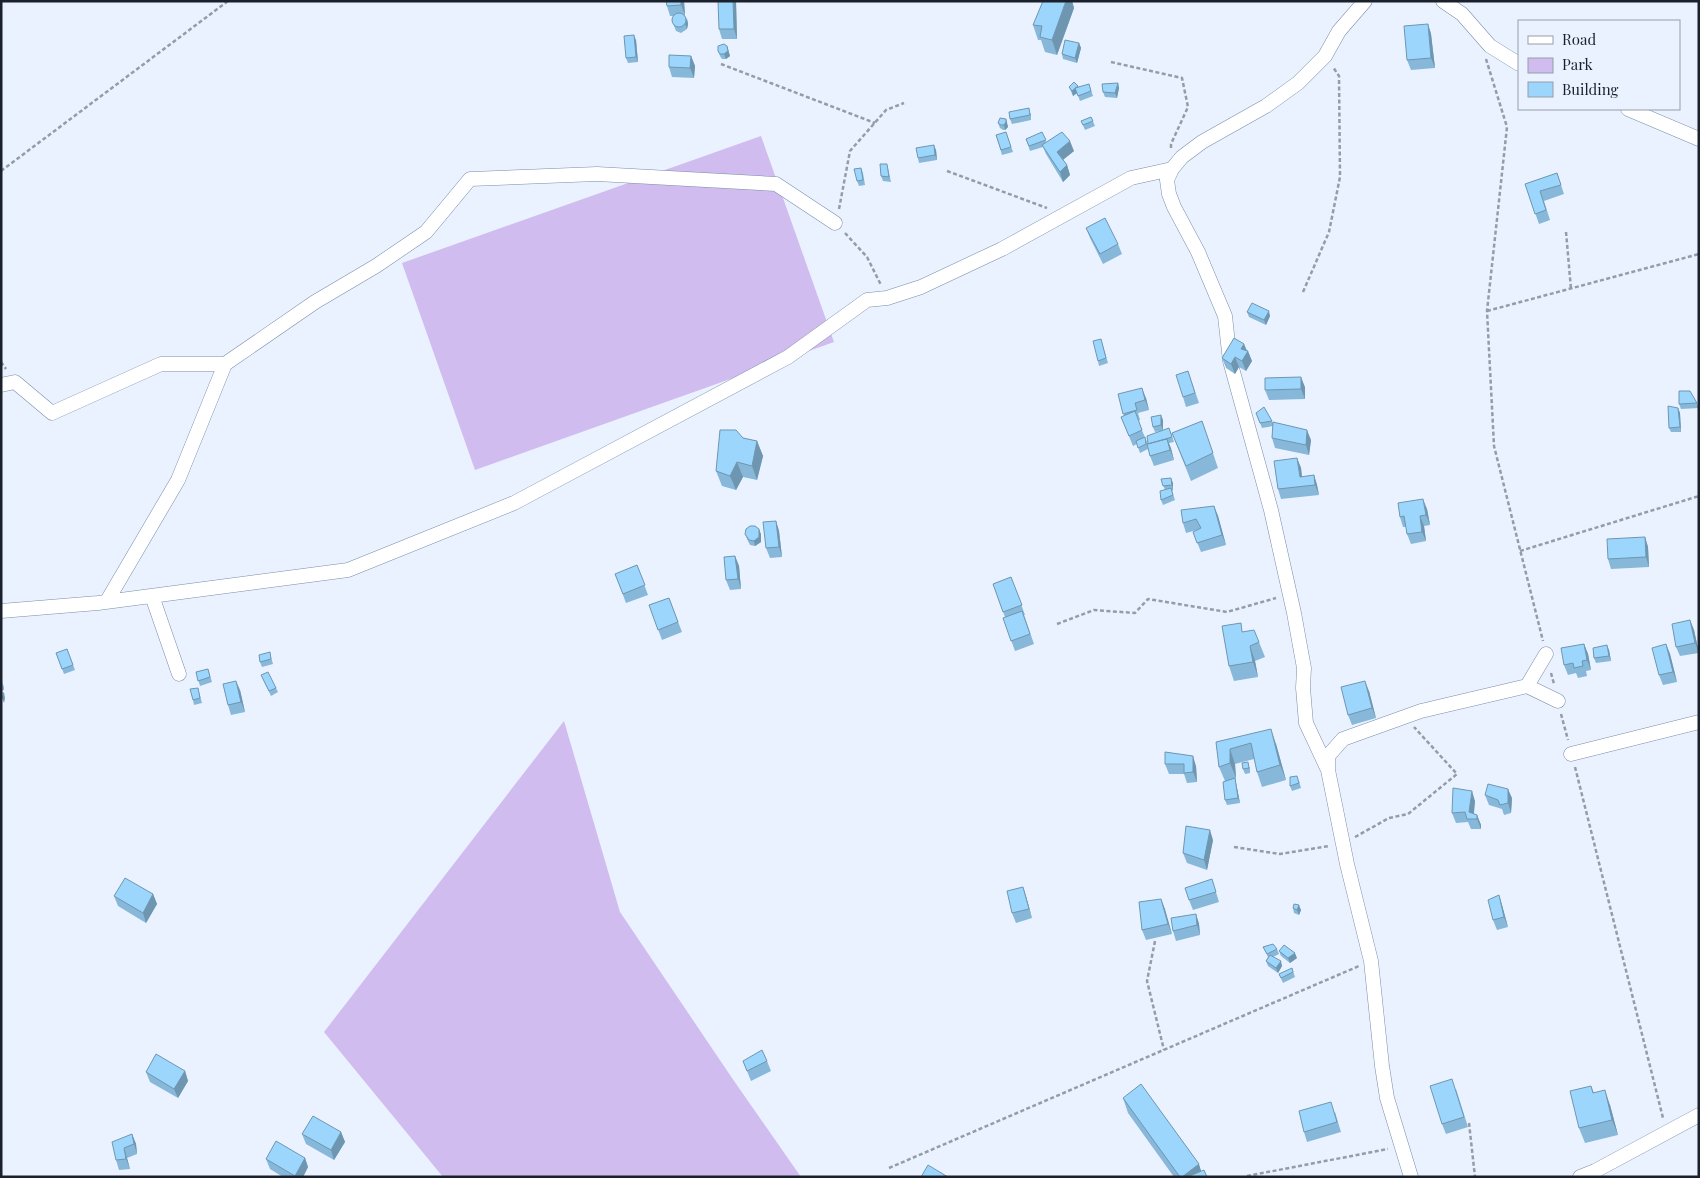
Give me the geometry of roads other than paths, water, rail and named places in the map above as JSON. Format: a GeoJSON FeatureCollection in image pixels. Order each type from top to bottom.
{"type":"FeatureCollection","features":[{"type":"Feature","properties":{"kind":"street"},"geometry":{"type":"LineString","coordinates":[[1328,770],[1306,723],[1303,688],[1304,668],[1290,594],[1271,510],[1230,361],[1225,316],[1198,252],[1168,194],[1167,180],[1172,169],[1182,157],[1202,142],[1266,106],[1290,89],[1325,56],[1339,31],[1365,1]]}},
{"type":"Feature","properties":{"kind":"street"},"geometry":{"type":"LineString","coordinates":[[1443,1],[1462,14],[1490,46],[1518,63]]}},
{"type":"Feature","properties":{"kind":"street"},"geometry":{"type":"LineString","coordinates":[[1630,110],[1699,139]]}},
{"type":"Feature","properties":{"kind":"street"},"geometry":{"type":"LineString","coordinates":[[1,611],[107,602],[348,570],[522,499],[788,357],[867,300],[887,298],[921,287],[993,253],[1131,178],[1172,169]]}},
{"type":"Feature","properties":{"kind":"street"},"geometry":{"type":"LineString","coordinates":[[107,602],[178,480],[225,364],[315,302],[376,266],[426,232],[470,179],[597,174],[776,184],[835,223]]}},
{"type":"Feature","properties":{"kind":"street"},"geometry":{"type":"LineString","coordinates":[[1,385],[15,382],[52,413],[161,364],[225,364]]}},
{"type":"Feature","properties":{"kind":"street"},"geometry":{"type":"LineString","coordinates":[[152,596],[179,674]]}},
{"type":"Feature","properties":{"kind":"street"},"geometry":{"type":"LineString","coordinates":[[1527,686],[1546,654]]}},
{"type":"Feature","properties":{"kind":"street"},"geometry":{"type":"LineString","coordinates":[[1411,1177],[1387,1098],[1371,961],[1343,843],[1328,770],[1328,756],[1343,739],[1421,711],[1527,686],[1558,701]]}},
{"type":"Feature","properties":{"kind":"street"},"geometry":{"type":"LineString","coordinates":[[1571,754],[1699,722]]}},
{"type":"Feature","properties":{"kind":"street"},"geometry":{"type":"LineString","coordinates":[[1580,1177],[1595,1171],[1699,1115]]}}]}
